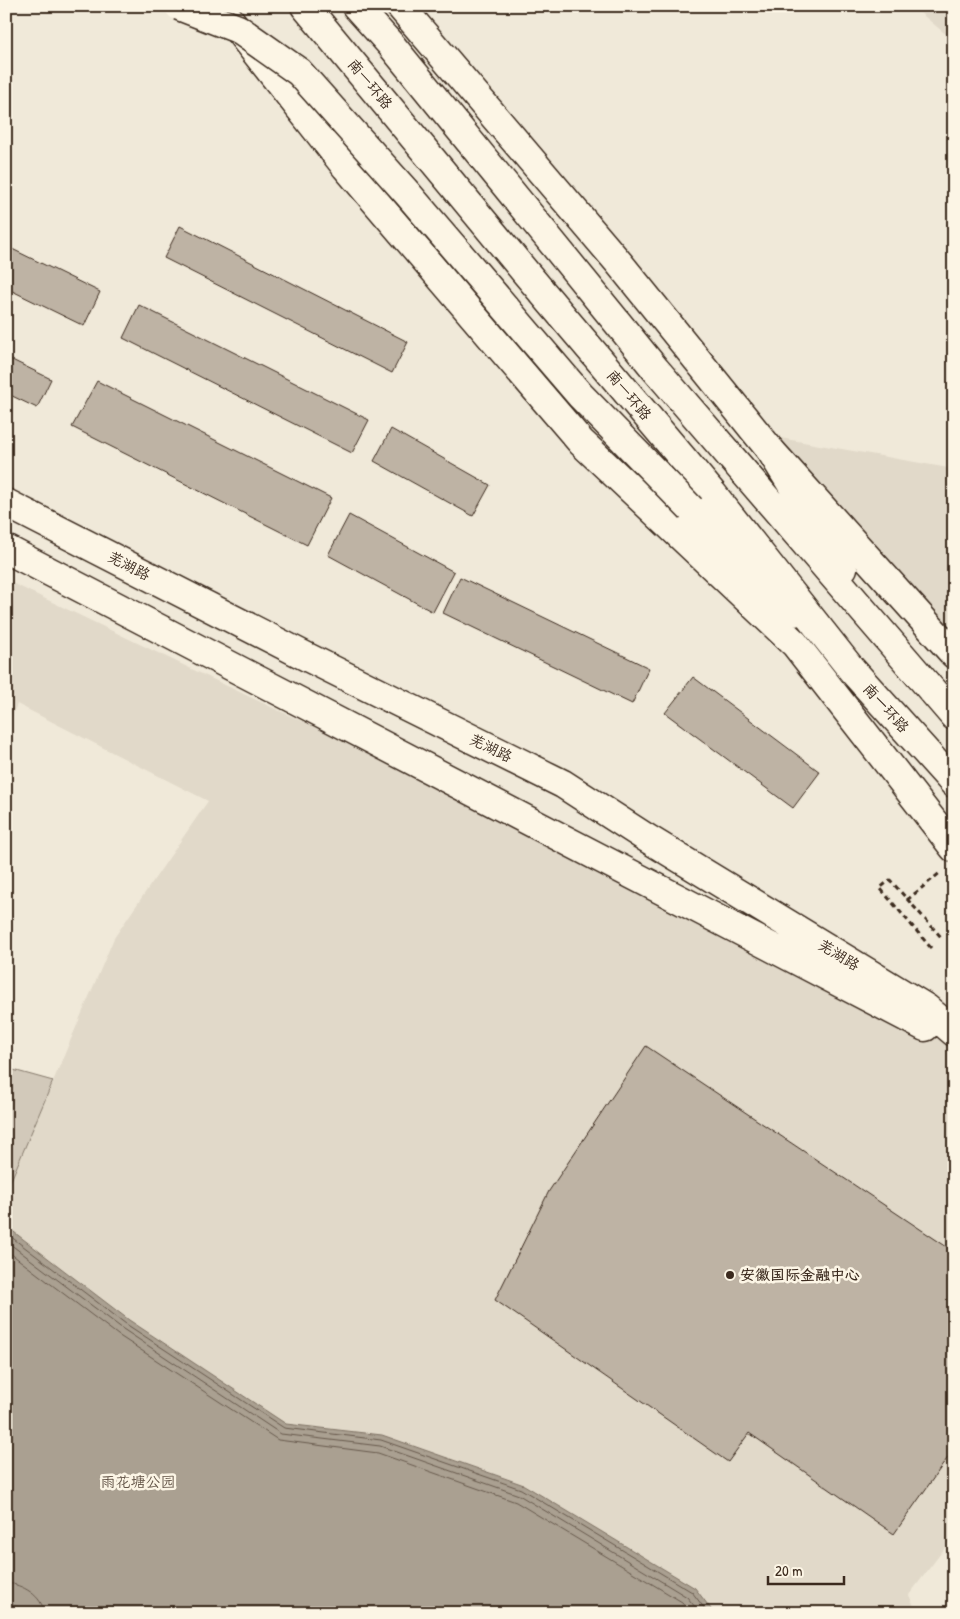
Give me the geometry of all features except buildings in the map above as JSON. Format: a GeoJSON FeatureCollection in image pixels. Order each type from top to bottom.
{"type":"FeatureCollection","features":[{"type":"Feature","properties":{"kind":"main road"},"geometry":{"type":"LineString","coordinates":[[179,6],[238,29],[299,72],[408,194],[580,395],[852,670],[950,857]]}},
{"type":"Feature","properties":{"kind":"main road"},"geometry":{"type":"LineString","coordinates":[[219,6],[346,167],[580,442],[795,644],[935,826]]}},
{"type":"Feature","properties":{"kind":"main road","name":"南一环路"},"geometry":{"type":"LineString","coordinates":[[305,6],[526,274],[712,493],[852,670],[954,783]]}},
{"type":"Feature","properties":{"kind":"main road"},"geometry":{"type":"LineString","coordinates":[[356,6],[392,46],[526,212],[742,471],[954,716]]}},
{"type":"Feature","properties":{"kind":"main road"},"geometry":{"type":"LineString","coordinates":[[400,6],[619,263],[771,451],[954,654]]}},
{"type":"Feature","properties":{"kind":"main road"},"geometry":{"type":"LineString","coordinates":[[771,451],[886,637]]}},
{"type":"Feature","properties":{"kind":"main road","name":"芜湖路"},"geometry":{"type":"LineString","coordinates":[[6,503],[307,657],[563,784],[653,842],[926,1008],[954,1032]]}},
{"type":"Feature","properties":{"kind":"main road","name":"芜湖路"},"geometry":{"type":"LineString","coordinates":[[6,549],[954,1042]]}},
{"type":"Feature","properties":{"kind":"path"},"geometry":{"type":"LineString","coordinates":[[907,900],[950,857]]}},
{"type":"Feature","properties":{"kind":"path"},"geometry":{"type":"LineString","coordinates":[[931,948],[880,888],[890,880],[942,938]]}},
{"type":"Feature","properties":{"kind":"shaded area"},"geometry":{"type":"Polygon","coordinates":[[[912,6],[954,6],[954,41],[912,6]]]}},
{"type":"Feature","properties":{"kind":"shaded area"},"geometry":{"type":"Polygon","coordinates":[[[758,434],[954,469],[954,654],[758,434]]]}},
{"type":"Feature","properties":{"kind":"shaded area"},"geometry":{"type":"Polygon","coordinates":[[[6,580],[271,707],[613,864],[954,1042],[954,1536],[909,1595],[917,1613],[714,1613],[695,1588],[524,1485],[382,1435],[286,1424],[129,1320],[6,1226],[6,1192],[114,938],[208,801],[17,704],[6,730],[6,580]]]}},
{"type":"Feature","properties":{"kind":"shaded area"},"geometry":{"type":"Polygon","coordinates":[[[6,1068],[53,1081],[6,1192],[6,1068]]]}},
{"type":"Feature","properties":{"kind":"water","name":"雨花塘公园"},"geometry":{"type":"Polygon","coordinates":[[[6,1226],[129,1320],[286,1424],[382,1435],[524,1485],[695,1588],[714,1613],[29,1613],[6,1601],[6,1226]]]}},
{"type":"Feature","properties":{"kind":"place","name":"安徽国际金融中心"},"geometry":{"type":"Point","coordinates":[730,1275]}}]}
